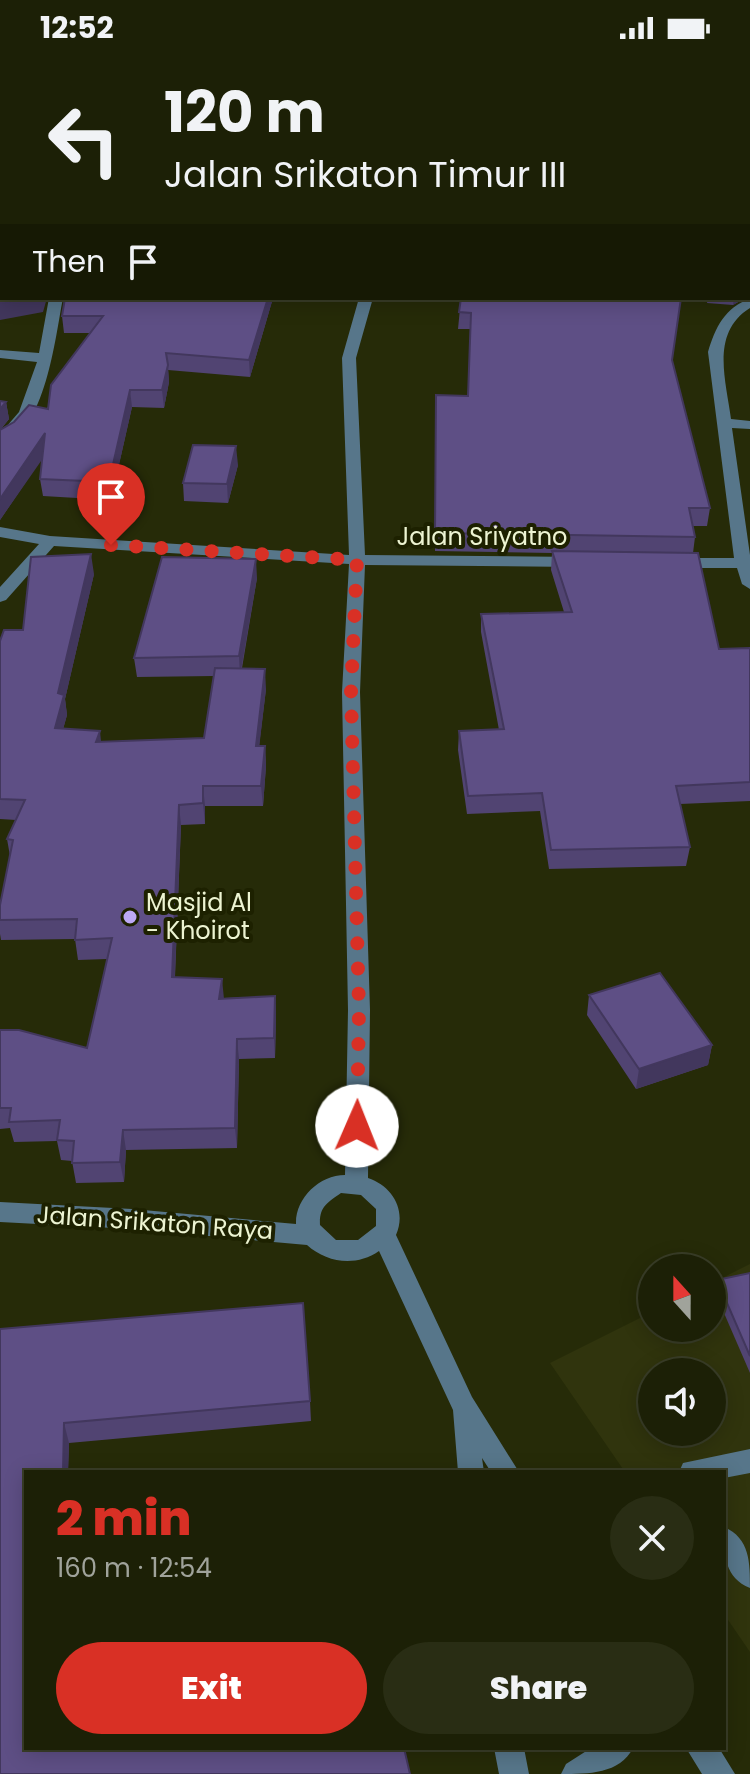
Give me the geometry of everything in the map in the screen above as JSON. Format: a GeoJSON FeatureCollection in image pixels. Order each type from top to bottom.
{"type":"FeatureCollection","features":[{"type":"Feature","properties":{"kind":"street"},"geometry":{"type":"LineString","coordinates":[[0,442],[25,418],[37,391],[56,300]]}},
{"type":"Feature","properties":{"kind":"street"},"geometry":{"type":"LineString","coordinates":[[356,1184],[359,1010],[351,692],[357,560],[349,358],[365,300]]}},
{"type":"Feature","properties":{"kind":"street"},"geometry":{"type":"LineString","coordinates":[[750,303],[737,309],[723,323],[715,352],[750,584]]}},
{"type":"Feature","properties":{"kind":"street"},"geometry":{"type":"LineString","coordinates":[[0,354],[43,358]]}},
{"type":"Feature","properties":{"kind":"street"},"geometry":{"type":"LineString","coordinates":[[725,423],[750,425]]}},
{"type":"Feature","properties":{"kind":"street","name":"Jalan Sriyatno"},"geometry":{"type":"LineString","coordinates":[[0,532],[50,541],[357,560],[589,562]]}},
{"type":"Feature","properties":{"kind":"street"},"geometry":{"type":"LineString","coordinates":[[0,597],[50,541]]}},
{"type":"Feature","properties":{"kind":"street"},"geometry":{"type":"LineString","coordinates":[[650,563],[746,563]]}},
{"type":"Feature","properties":{"kind":"street"},"geometry":{"type":"LineString","coordinates":[[356,1184],[371,1188],[382,1198],[388,1209],[389,1222],[384,1235],[369,1248],[348,1253],[326,1248],[310,1235],[305,1219],[309,1204],[329,1188],[356,1184]]}},
{"type":"Feature","properties":{"kind":"street","name":"Jalan Srikaton Raya"},"geometry":{"type":"LineString","coordinates":[[0,1212],[132,1219],[310,1235]]}},
{"type":"Feature","properties":{"kind":"street"},"geometry":{"type":"LineString","coordinates":[[384,1235],[463,1405],[505,1470]]}},
{"type":"Feature","properties":{"kind":"street"},"geometry":{"type":"LineString","coordinates":[[463,1405],[471,1470]]}},
{"type":"Feature","properties":{"kind":"street"},"geometry":{"type":"LineString","coordinates":[[703,1470],[750,1461]]}},
{"type":"Feature","properties":{"kind":"street"},"geometry":{"type":"LineString","coordinates":[[726,1543],[750,1575]]}},
{"type":"Feature","properties":{"kind":"street"},"geometry":{"type":"LineString","coordinates":[[509,1750],[514,1774]]}},
{"type":"Feature","properties":{"kind":"street"},"geometry":{"type":"LineString","coordinates":[[576,1774],[615,1750]]}},
{"type":"Feature","properties":{"kind":"street"},"geometry":{"type":"LineString","coordinates":[[702,1750],[720,1774]]}},
{"type":"Feature","properties":{"kind":"shaded area"},"geometry":{"type":"Polygon","coordinates":[[[750,1264],[750,1652],[726,1617],[726,1470],[624,1470],[550,1363],[638,1319],[638,1342],[726,1342],[726,1276],[750,1264]]]}},
{"type":"Feature","properties":{"kind":"building"},"geometry":{"type":"Polygon","coordinates":[[[65,300],[267,300],[249,360],[166,353],[168,365],[162,390],[130,390],[109,482],[40,479],[45,433],[0,499],[0,430],[14,422],[29,405],[48,409],[51,385],[103,316],[62,316],[65,300]]]}},
{"type":"Feature","properties":{"kind":"building"},"geometry":{"type":"Polygon","coordinates":[[[461,300],[681,300],[672,360],[710,508],[689,508],[695,537],[435,533],[436,395],[468,396],[471,313],[459,312],[461,300]]]}},
{"type":"Feature","properties":{"kind":"building"},"geometry":{"type":"Polygon","coordinates":[[[193,445],[236,446],[227,484],[183,483],[193,445]]]}},
{"type":"Feature","properties":{"kind":"building"},"geometry":{"type":"Polygon","coordinates":[[[552,551],[698,553],[719,649],[750,648],[750,782],[676,786],[690,847],[551,850],[542,793],[468,796],[459,731],[504,729],[481,614],[572,612],[552,551]]]}},
{"type":"Feature","properties":{"kind":"building"},"geometry":{"type":"Polygon","coordinates":[[[91,554],[58,693],[64,695],[55,728],[100,731],[96,742],[204,738],[215,668],[265,669],[256,746],[265,746],[261,786],[203,786],[203,803],[179,805],[172,977],[222,979],[219,999],[275,996],[274,1038],[237,1039],[235,1128],[123,1130],[120,1162],[72,1163],[74,1141],[57,1140],[60,1120],[9,1122],[11,1108],[0,1108],[0,1030],[19,1030],[87,1048],[112,938],[75,940],[77,919],[0,920],[0,905],[13,840],[7,839],[25,800],[0,799],[0,641],[4,630],[23,630],[31,557],[91,554]]]}},
{"type":"Feature","properties":{"kind":"building"},"geometry":{"type":"Polygon","coordinates":[[[162,557],[256,559],[239,656],[134,658],[162,557]]]}},
{"type":"Feature","properties":{"kind":"building"},"geometry":{"type":"Polygon","coordinates":[[[660,973],[712,1045],[639,1069],[589,995],[660,973]]]}},
{"type":"Feature","properties":{"kind":"building"},"geometry":{"type":"Polygon","coordinates":[[[750,1273],[750,1356],[726,1301],[726,1278],[750,1273]]]}},
{"type":"Feature","properties":{"kind":"building"},"geometry":{"type":"Polygon","coordinates":[[[303,1303],[310,1401],[64,1423],[63,1470],[24,1470],[24,1750],[404,1750],[410,1774],[0,1774],[0,1329],[303,1303]]]}},
{"type":"Feature","properties":{"kind":"place","name":"Masjid Al - Khoirot"},"geometry":{"type":"Point","coordinates":[130,917]}},
{"type":"Feature","properties":{"kind":"route"},"geometry":{"type":"LineString","coordinates":[[111,545],[357,560],[351,692],[359,1010],[357,1126]]}}]}
